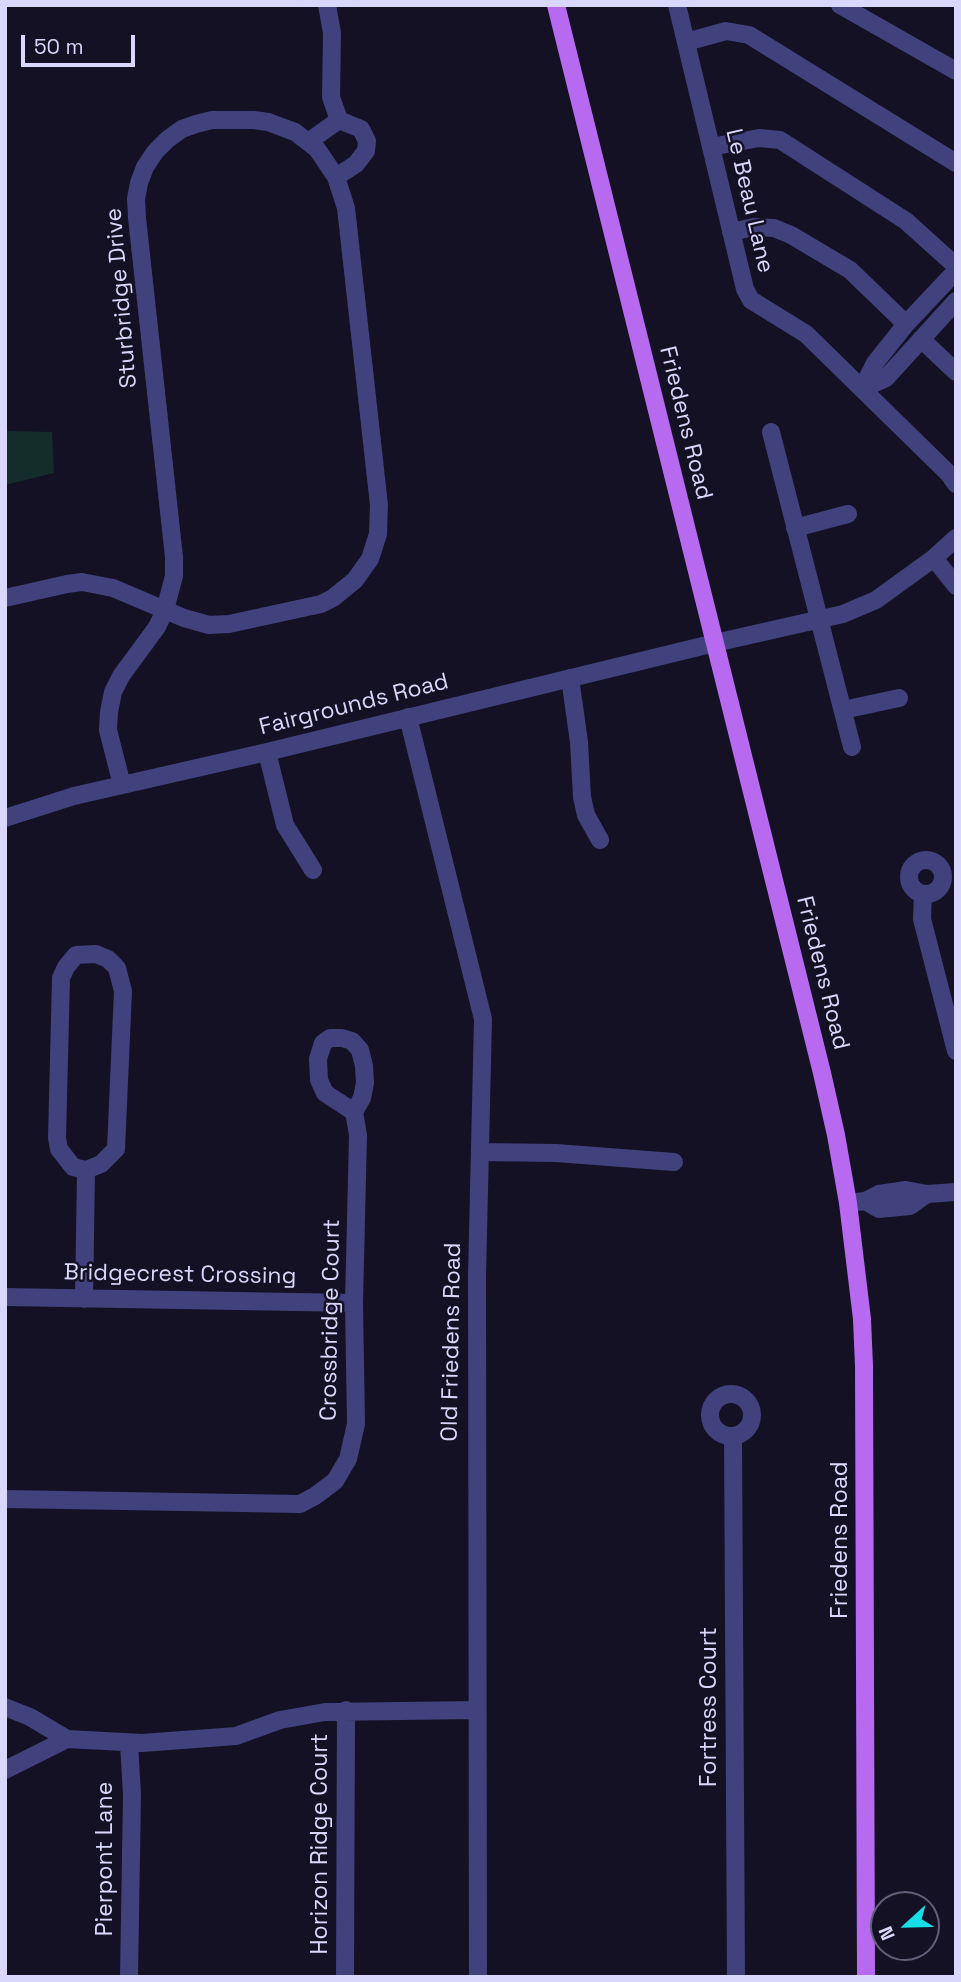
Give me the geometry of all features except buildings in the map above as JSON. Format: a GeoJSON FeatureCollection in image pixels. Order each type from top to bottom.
{"type":"FeatureCollection","features":[{"type":"Feature","properties":{"kind":"main road","name":"Friedens Road"},"geometry":{"type":"LineString","coordinates":[[556,5],[822,1073],[857,1202],[864,1366],[866,1977]]}},
{"type":"Feature","properties":{"kind":"street"},"geometry":{"type":"LineString","coordinates":[[308,142],[335,107],[332,33],[327,5]]}},
{"type":"Feature","properties":{"kind":"street","name":"Le Beau Lane"},"geometry":{"type":"LineString","coordinates":[[677,5],[745,289],[751,300],[806,334],[949,474],[956,484]]}},
{"type":"Feature","properties":{"kind":"street"},"geometry":{"type":"LineString","coordinates":[[840,5],[956,71]]}},
{"type":"Feature","properties":{"kind":"street"},"geometry":{"type":"LineString","coordinates":[[686,42],[726,32],[749,35],[956,163]]}},
{"type":"Feature","properties":{"kind":"street"},"geometry":{"type":"LineString","coordinates":[[335,107],[361,129],[367,141],[366,151],[356,164],[336,177]]}},
{"type":"Feature","properties":{"kind":"street","name":"Sturbridge Drive"},"geometry":{"type":"LineString","coordinates":[[122,785],[108,730],[113,692],[165,610],[174,576],[174,556],[136,218],[139,183],[155,152],[167,139],[182,129],[212,120],[268,122],[295,132],[317,149],[336,177],[347,221],[380,505],[378,534],[370,559],[355,580],[333,598],[310,607],[229,624],[209,625],[165,610]]}},
{"type":"Feature","properties":{"kind":"street"},"geometry":{"type":"LineString","coordinates":[[711,147],[759,138],[780,140],[905,221],[956,268],[875,363],[862,389]]}},
{"type":"Feature","properties":{"kind":"street"},"geometry":{"type":"LineString","coordinates":[[731,232],[754,227],[774,228],[791,235],[850,270],[906,324]]}},
{"type":"Feature","properties":{"kind":"street"},"geometry":{"type":"LineString","coordinates":[[862,389],[886,378],[956,301]]}},
{"type":"Feature","properties":{"kind":"street"},"geometry":{"type":"LineString","coordinates":[[921,339],[956,372]]}},
{"type":"Feature","properties":{"kind":"street"},"geometry":{"type":"LineString","coordinates":[[771,432],[852,747]]}},
{"type":"Feature","properties":{"kind":"street"},"geometry":{"type":"LineString","coordinates":[[795,528],[848,514]]}},
{"type":"Feature","properties":{"kind":"street","name":"Fairgrounds Road"},"geometry":{"type":"LineString","coordinates":[[5,818],[74,796],[843,614],[876,600],[934,558],[956,538]]}},
{"type":"Feature","properties":{"kind":"street"},"geometry":{"type":"LineString","coordinates":[[934,558],[956,586]]}},
{"type":"Feature","properties":{"kind":"street"},"geometry":{"type":"LineString","coordinates":[[5,598],[82,582],[113,588],[165,610]]}},
{"type":"Feature","properties":{"kind":"street"},"geometry":{"type":"LineString","coordinates":[[570,678],[579,742],[582,797],[586,815],[600,840]]}},
{"type":"Feature","properties":{"kind":"street"},"geometry":{"type":"LineString","coordinates":[[842,710],[900,698]]}},
{"type":"Feature","properties":{"kind":"street","name":"Old Friedens Road"},"geometry":{"type":"LineString","coordinates":[[408,717],[483,1019],[477,1276],[478,1977]]}},
{"type":"Feature","properties":{"kind":"street"},"geometry":{"type":"LineString","coordinates":[[267,752],[285,825],[313,870]]}},
{"type":"Feature","properties":{"kind":"street"},"geometry":{"type":"LineString","coordinates":[[923,894],[922,919],[956,1051]]}},
{"type":"Feature","properties":{"kind":"street"},"geometry":{"type":"LineString","coordinates":[[96,954],[108,959],[117,968],[123,991],[116,1149],[101,1164],[86,1170],[73,1167],[58,1149],[61,978],[76,955],[96,954]]}},
{"type":"Feature","properties":{"kind":"street","name":"Crossbridge Court"},"geometry":{"type":"LineString","coordinates":[[5,1499],[300,1504],[335,1481],[348,1460],[356,1424],[354,1303],[358,1135],[354,1112]]}},
{"type":"Feature","properties":{"kind":"street"},"geometry":{"type":"LineString","coordinates":[[480,1152],[556,1153],[674,1162]]}},
{"type":"Feature","properties":{"kind":"street"},"geometry":{"type":"LineString","coordinates":[[84,1299],[86,1170]]}},
{"type":"Feature","properties":{"kind":"street"},"geometry":{"type":"LineString","coordinates":[[857,1202],[879,1209],[910,1206],[927,1194],[956,1192]]}},
{"type":"Feature","properties":{"kind":"street","name":"Bridgecrest Crossing"},"geometry":{"type":"LineString","coordinates":[[5,1297],[354,1303]]}},
{"type":"Feature","properties":{"kind":"street","name":"Fortress Court"},"geometry":{"type":"LineString","coordinates":[[733,1437],[736,1977]]}},
{"type":"Feature","properties":{"kind":"street"},"geometry":{"type":"LineString","coordinates":[[5,1707],[30,1717],[67,1739],[129,1743],[236,1736],[280,1720],[346,1710],[476,1710]]}},
{"type":"Feature","properties":{"kind":"street","name":"Horizon Ridge Court"},"geometry":{"type":"LineString","coordinates":[[345,1977],[346,1710]]}},
{"type":"Feature","properties":{"kind":"street"},"geometry":{"type":"LineString","coordinates":[[5,1769],[67,1739]]}},
{"type":"Feature","properties":{"kind":"street","name":"Pierpont Lane"},"geometry":{"type":"LineString","coordinates":[[129,1743],[132,1795],[129,1977]]}},
{"type":"Feature","properties":{"kind":"green space"},"geometry":{"type":"Polygon","coordinates":[[[5,431],[52,432],[54,473],[5,485],[5,431]]]}}]}
